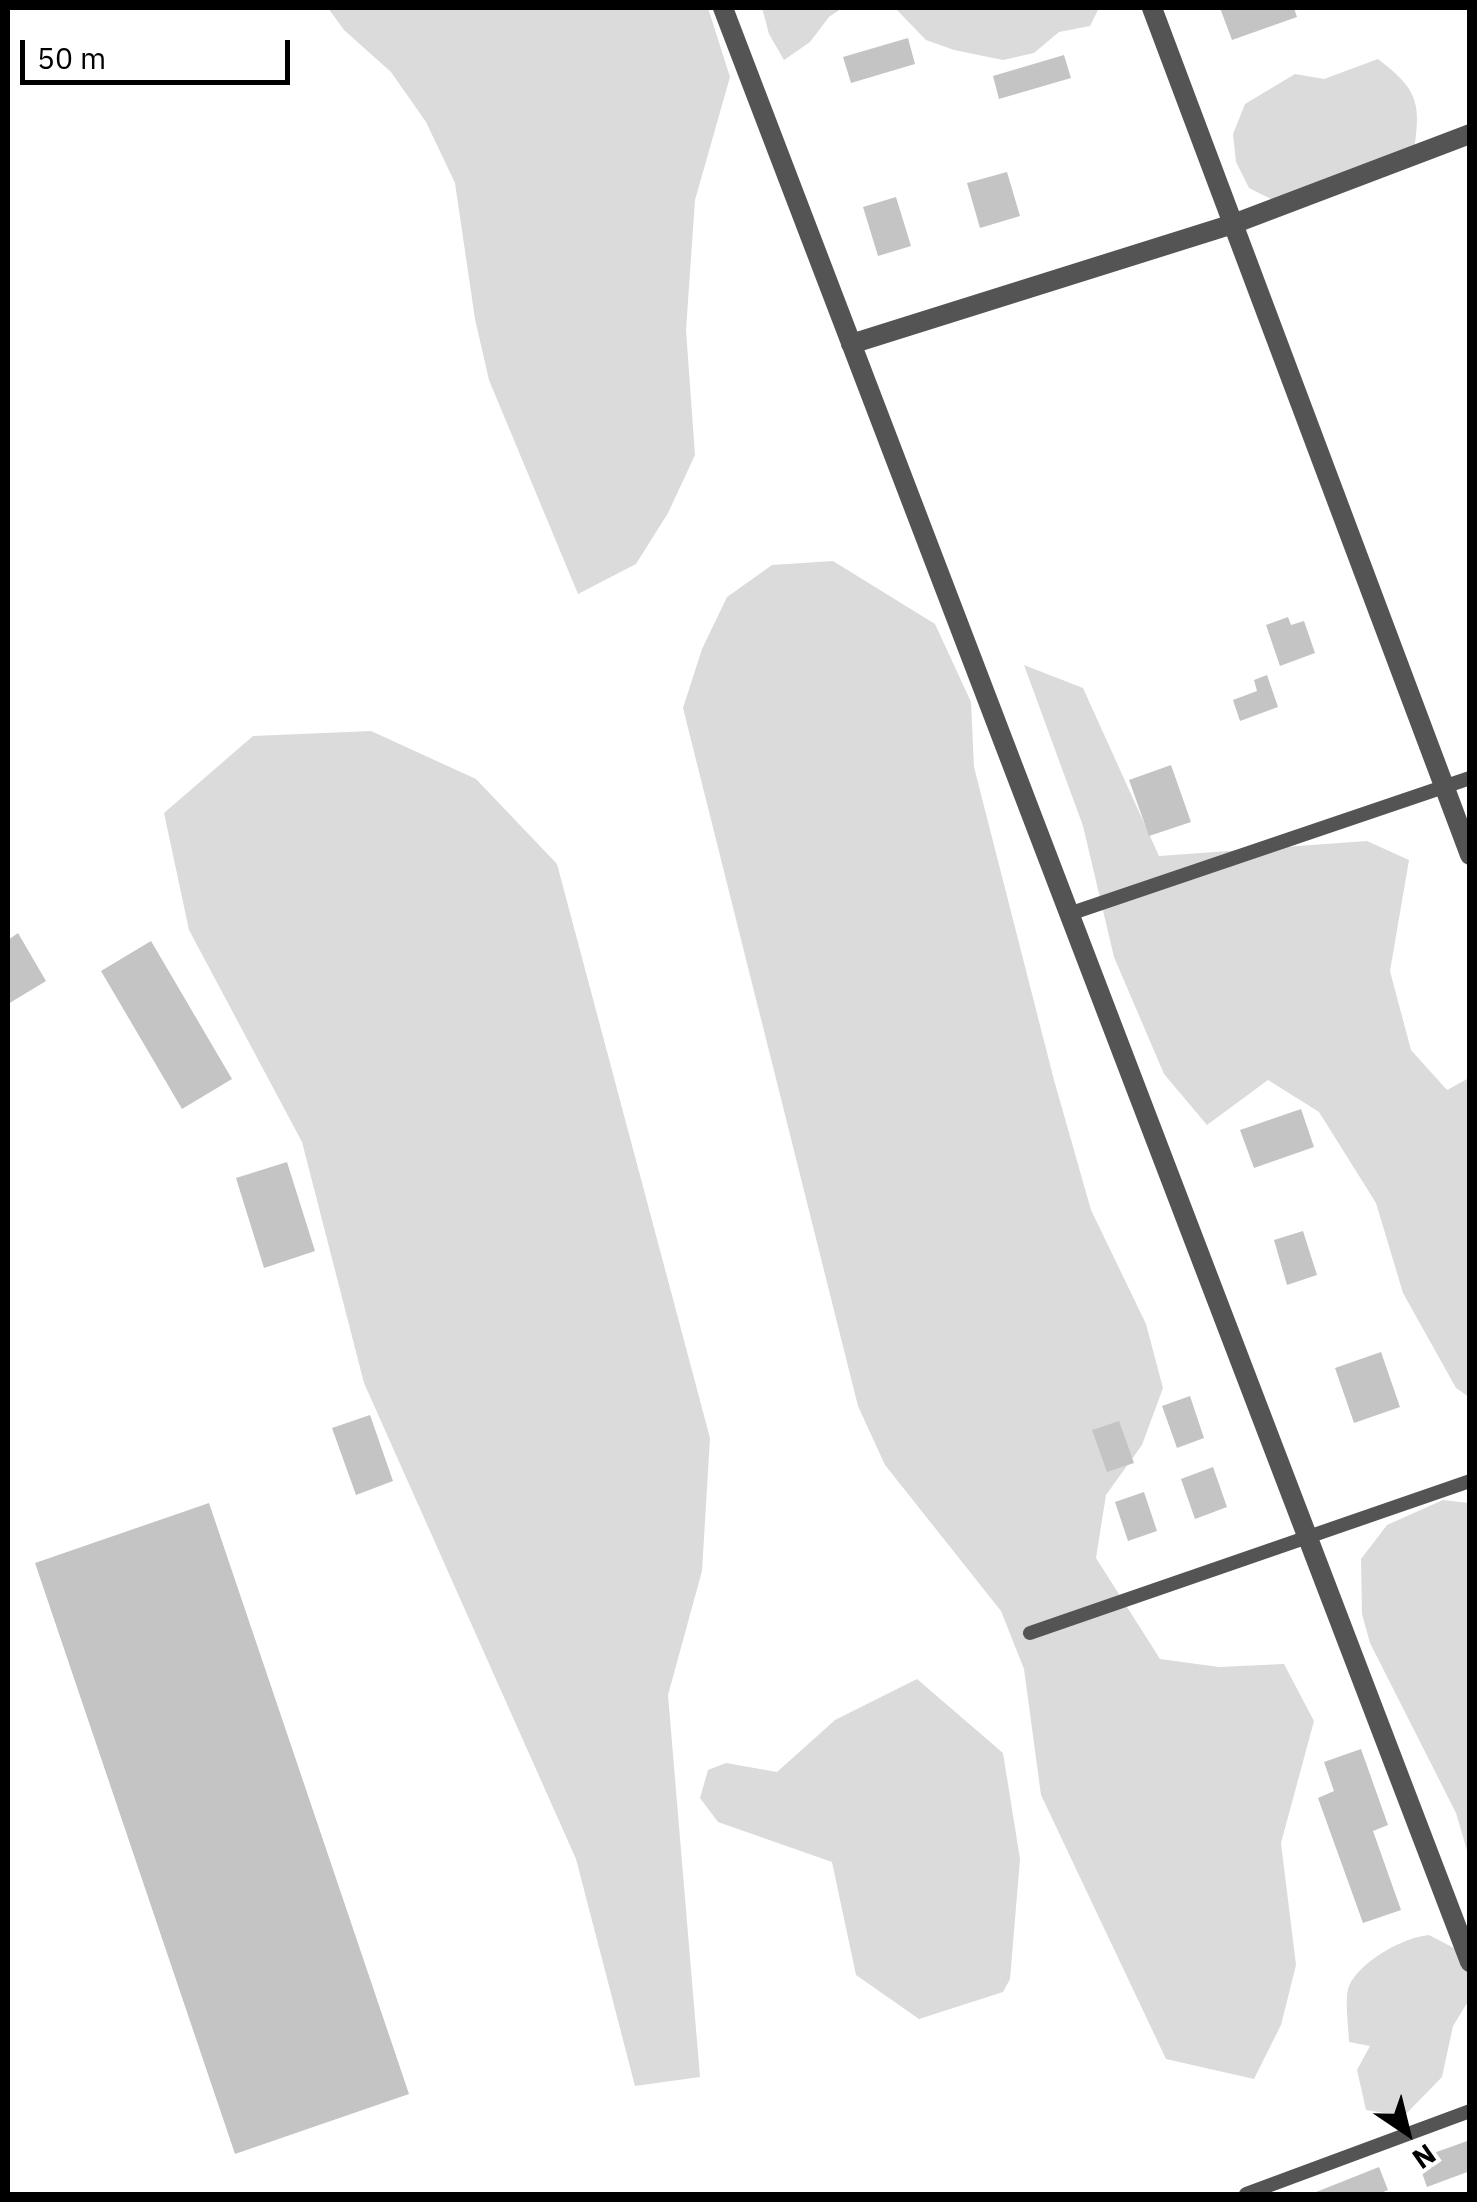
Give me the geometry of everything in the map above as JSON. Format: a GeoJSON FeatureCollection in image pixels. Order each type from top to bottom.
{"type":"FeatureCollection","features":[{"type":"Feature","properties":{"kind":"street"},"geometry":{"type":"LineString","coordinates":[[722,8],[1470,1962]]}},
{"type":"Feature","properties":{"kind":"street"},"geometry":{"type":"LineString","coordinates":[[1152,8],[1470,854]]}},
{"type":"Feature","properties":{"kind":"street"},"geometry":{"type":"LineString","coordinates":[[851,344],[1234,224],[1470,134]]}},
{"type":"Feature","properties":{"kind":"lane"},"geometry":{"type":"LineString","coordinates":[[1070,914],[1470,778]]}},
{"type":"Feature","properties":{"kind":"lane"},"geometry":{"type":"LineString","coordinates":[[1030,1633],[1470,1481]]}},
{"type":"Feature","properties":{"kind":"lane"},"geometry":{"type":"LineString","coordinates":[[1246,2194],[1470,2111]]}},
{"type":"Feature","properties":{"kind":"shaded area"},"geometry":{"type":"Polygon","coordinates":[[[328,8],[708,8],[730,77],[695,200],[686,330],[695,455],[668,513],[636,564],[578,594],[489,380],[475,319],[455,183],[426,122],[391,72],[344,30],[328,8]]]}},
{"type":"Feature","properties":{"kind":"shaded area"},"geometry":{"type":"Polygon","coordinates":[[[762,8],[842,8],[829,17],[810,42],[784,60],[769,34],[762,8]]]}},
{"type":"Feature","properties":{"kind":"shaded area"},"geometry":{"type":"Polygon","coordinates":[[[895,8],[1099,8],[1090,26],[1059,32],[1034,53],[1003,60],[926,40],[895,8]]]}},
{"type":"Feature","properties":{"kind":"shaded area"},"geometry":{"type":"Polygon","coordinates":[[[1378,59],[1403,82],[1415,102],[1413,160],[1277,202],[1249,188],[1236,162],[1233,134],[1245,104],[1295,74],[1324,79],[1378,59]]]}},
{"type":"Feature","properties":{"kind":"shaded area"},"geometry":{"type":"Polygon","coordinates":[[[833,561],[935,624],[971,702],[974,767],[1054,1080],[1091,1210],[1146,1324],[1163,1388],[1142,1445],[1106,1495],[1096,1558],[1160,1659],[1219,1667],[1284,1664],[1314,1721],[1281,1843],[1296,1965],[1281,2025],[1254,2079],[1166,2059],[1041,1795],[1024,1669],[1001,1611],[885,1465],[858,1406],[683,708],[702,649],[727,597],[772,565],[833,561]]]}},
{"type":"Feature","properties":{"kind":"shaded area"},"geometry":{"type":"Polygon","coordinates":[[[1024,665],[1083,688],[1159,856],[1367,841],[1409,860],[1390,971],[1411,1050],[1447,1090],[1469,1078],[1469,1397],[1456,1388],[1403,1293],[1376,1203],[1319,1112],[1268,1080],[1207,1125],[1164,1074],[1114,957],[1083,826],[1024,665]]]}},
{"type":"Feature","properties":{"kind":"shaded area"},"geometry":{"type":"Polygon","coordinates":[[[371,731],[476,779],[557,864],[710,1438],[702,1571],[668,1695],[700,2077],[635,2086],[576,1859],[364,1383],[302,1142],[189,930],[164,813],[253,736],[371,731]]]}},
{"type":"Feature","properties":{"kind":"shaded area"},"geometry":{"type":"Polygon","coordinates":[[[1443,1500],[1469,1503],[1469,1857],[1456,1813],[1370,1643],[1362,1614],[1361,1559],[1387,1525],[1443,1500]]]}},
{"type":"Feature","properties":{"kind":"shaded area"},"geometry":{"type":"Polygon","coordinates":[[[917,1679],[1003,1753],[1020,1859],[1010,1979],[1003,1992],[919,2019],[856,1975],[832,1862],[718,1822],[700,1798],[708,1770],[726,1763],[777,1772],[835,1720],[917,1679]]]}},
{"type":"Feature","properties":{"kind":"shaded area"},"geometry":{"type":"Polygon","coordinates":[[[1429,1935],[1469,1956],[1469,2000],[1453,2026],[1442,2077],[1404,2116],[1366,2110],[1357,2070],[1370,2046],[1349,2042],[1349,1986],[1363,1968],[1384,1952],[1429,1935]]]}},
{"type":"Feature","properties":{"kind":"building"},"geometry":{"type":"Polygon","coordinates":[[[1220,8],[1294,8],[1297,17],[1232,40],[1220,8]]]}},
{"type":"Feature","properties":{"kind":"building"},"geometry":{"type":"Polygon","coordinates":[[[908,38],[915,64],[851,83],[843,57],[908,38]]]}},
{"type":"Feature","properties":{"kind":"building"},"geometry":{"type":"Polygon","coordinates":[[[1064,55],[1071,78],[999,99],[993,76],[1064,55]]]}},
{"type":"Feature","properties":{"kind":"building"},"geometry":{"type":"Polygon","coordinates":[[[1007,172],[1020,216],[980,228],[967,183],[1007,172]]]}},
{"type":"Feature","properties":{"kind":"building"},"geometry":{"type":"Polygon","coordinates":[[[896,197],[911,246],[878,256],[863,207],[896,197]]]}},
{"type":"Feature","properties":{"kind":"building"},"geometry":{"type":"Polygon","coordinates":[[[1288,617],[1291,625],[1304,621],[1315,653],[1280,666],[1266,625],[1288,617]]]}},
{"type":"Feature","properties":{"kind":"building"},"geometry":{"type":"Polygon","coordinates":[[[1267,675],[1278,707],[1240,721],[1233,700],[1257,691],[1254,680],[1267,675]]]}},
{"type":"Feature","properties":{"kind":"building"},"geometry":{"type":"Polygon","coordinates":[[[1171,765],[1191,822],[1149,836],[1129,780],[1171,765]]]}},
{"type":"Feature","properties":{"kind":"building"},"geometry":{"type":"Polygon","coordinates":[[[18,933],[46,981],[8,1004],[8,940],[18,933]]]}},
{"type":"Feature","properties":{"kind":"building"},"geometry":{"type":"Polygon","coordinates":[[[151,941],[232,1079],[182,1109],[101,971],[151,941]]]}},
{"type":"Feature","properties":{"kind":"building"},"geometry":{"type":"Polygon","coordinates":[[[1301,1109],[1314,1147],[1254,1168],[1240,1130],[1301,1109]]]}},
{"type":"Feature","properties":{"kind":"building"},"geometry":{"type":"Polygon","coordinates":[[[287,1162],[315,1251],[264,1268],[236,1178],[287,1162]]]}},
{"type":"Feature","properties":{"kind":"building"},"geometry":{"type":"Polygon","coordinates":[[[1303,1231],[1317,1275],[1287,1285],[1274,1240],[1303,1231]]]}},
{"type":"Feature","properties":{"kind":"building"},"geometry":{"type":"Polygon","coordinates":[[[1381,1352],[1400,1407],[1354,1423],[1335,1368],[1381,1352]]]}},
{"type":"Feature","properties":{"kind":"building"},"geometry":{"type":"Polygon","coordinates":[[[1190,1396],[1204,1438],[1177,1448],[1162,1406],[1190,1396]]]}},
{"type":"Feature","properties":{"kind":"building"},"geometry":{"type":"Polygon","coordinates":[[[370,1415],[393,1481],[356,1495],[332,1428],[370,1415]]]}},
{"type":"Feature","properties":{"kind":"building"},"geometry":{"type":"Polygon","coordinates":[[[1119,1421],[1134,1463],[1107,1472],[1092,1430],[1119,1421]]]}},
{"type":"Feature","properties":{"kind":"building"},"geometry":{"type":"Polygon","coordinates":[[[1213,1467],[1227,1507],[1195,1519],[1181,1479],[1213,1467]]]}},
{"type":"Feature","properties":{"kind":"building"},"geometry":{"type":"Polygon","coordinates":[[[1144,1492],[1157,1531],[1128,1541],[1115,1502],[1144,1492]]]}},
{"type":"Feature","properties":{"kind":"building"},"geometry":{"type":"Polygon","coordinates":[[[209,1503],[409,2094],[235,2154],[35,1563],[209,1503]]]}},
{"type":"Feature","properties":{"kind":"building"},"geometry":{"type":"Polygon","coordinates":[[[1361,1749],[1388,1825],[1373,1831],[1401,1910],[1363,1923],[1318,1798],[1334,1791],[1324,1762],[1361,1749]]]}},
{"type":"Feature","properties":{"kind":"building"},"geometry":{"type":"Polygon","coordinates":[[[1470,2140],[1470,2171],[1427,2187],[1417,2159],[1470,2140]]]}},
{"type":"Feature","properties":{"kind":"building"},"geometry":{"type":"Polygon","coordinates":[[[1379,2167],[1388,2190],[1378,2194],[1311,2194],[1379,2167]]]}}]}
